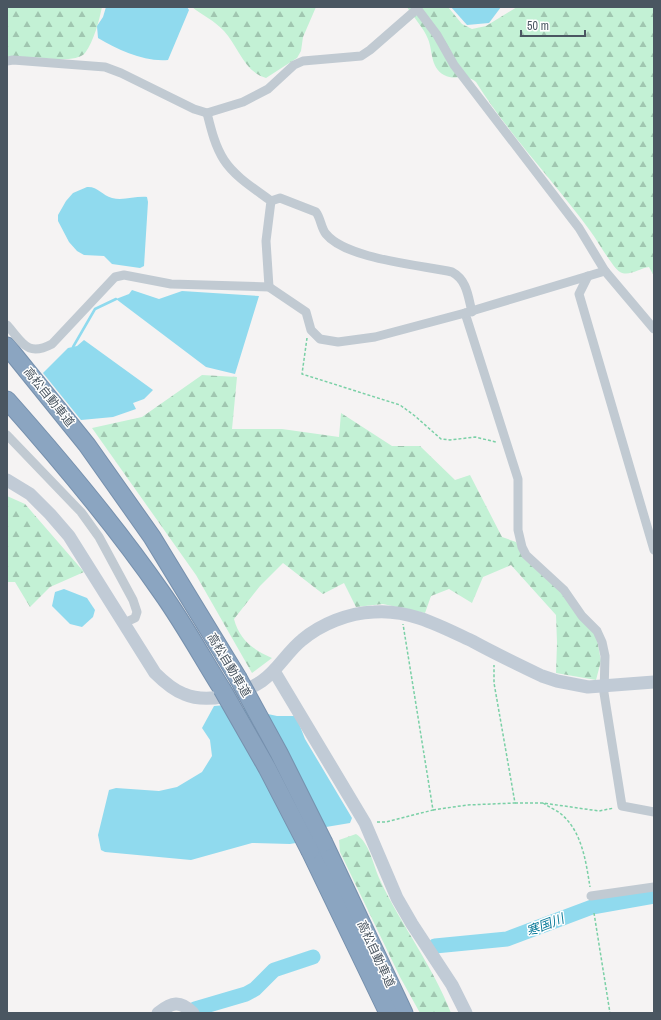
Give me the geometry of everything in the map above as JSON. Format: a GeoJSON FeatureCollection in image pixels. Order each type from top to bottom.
{"type":"FeatureCollection","features":[{"type":"Feature","properties":{"kind":"highway","name":"高松自動車道"},"geometry":{"type":"LineString","coordinates":[[7,346],[87,445],[152,537],[238,678],[279,753],[317,847],[388,1013]]}},
{"type":"Feature","properties":{"kind":"highway","name":"高松自動車道"},"geometry":{"type":"LineString","coordinates":[[7,400],[58,457],[108,519],[163,595],[222,689],[267,768],[317,847],[405,1013]]}},
{"type":"Feature","properties":{"kind":"street"},"geometry":{"type":"LineString","coordinates":[[7,61],[13,60],[105,67],[122,73],[194,109],[207,113],[226,108],[256,96],[268,89],[294,65],[303,61],[361,56],[370,50],[416,8],[436,35],[454,65],[579,228],[605,271],[654,329]]}},
{"type":"Feature","properties":{"kind":"street"},"geometry":{"type":"LineString","coordinates":[[207,113],[215,141],[224,160],[235,173],[271,201]]}},
{"type":"Feature","properties":{"kind":"street"},"geometry":{"type":"LineString","coordinates":[[271,201],[280,198],[316,212],[327,236],[348,250],[365,255],[452,272],[459,276],[466,290],[469,313],[518,479],[518,530],[522,547],[526,555],[564,590],[582,616],[597,631],[602,642],[605,656],[604,686],[622,806],[654,812]]}},
{"type":"Feature","properties":{"kind":"street"},"geometry":{"type":"LineString","coordinates":[[269,287],[266,241],[271,201]]}},
{"type":"Feature","properties":{"kind":"street"},"geometry":{"type":"LineString","coordinates":[[7,325],[27,348],[41,350],[52,344],[115,277],[124,275],[171,284],[269,287],[306,312],[311,330],[320,339],[338,342],[351,342],[469,313],[605,271]]}},
{"type":"Feature","properties":{"kind":"street"},"geometry":{"type":"LineString","coordinates":[[588,276],[579,294],[654,550]]}},
{"type":"Feature","properties":{"kind":"street"},"geometry":{"type":"LineString","coordinates":[[7,436],[81,512],[99,537],[133,600],[137,612],[135,618],[124,623]]}},
{"type":"Feature","properties":{"kind":"street"},"geometry":{"type":"LineString","coordinates":[[7,480],[30,494],[69,536],[155,673],[167,684],[184,694],[204,699],[242,692],[262,681],[274,671],[301,640],[330,623],[355,614],[374,612],[404,614],[433,622],[497,654],[557,681],[588,687],[654,682]]}},
{"type":"Feature","properties":{"kind":"street"},"geometry":{"type":"LineString","coordinates":[[274,671],[365,823],[397,898],[412,924],[452,985],[466,1013]]}},
{"type":"Feature","properties":{"kind":"street"},"geometry":{"type":"LineString","coordinates":[[591,896],[654,887]]}},
{"type":"Feature","properties":{"kind":"street"},"geometry":{"type":"LineString","coordinates":[[158,1013],[172,1004],[189,1009]]}},
{"type":"Feature","properties":{"kind":"path"},"geometry":{"type":"LineString","coordinates":[[311,330],[306,340],[302,374],[400,406],[415,416],[441,439],[450,440],[475,437],[493,440],[509,448]]}},
{"type":"Feature","properties":{"kind":"path"},"geometry":{"type":"LineString","coordinates":[[404,614],[403,623],[433,810]]}},
{"type":"Feature","properties":{"kind":"path"},"geometry":{"type":"LineString","coordinates":[[497,654],[493,667],[494,683],[515,803]]}},
{"type":"Feature","properties":{"kind":"path"},"geometry":{"type":"LineString","coordinates":[[365,823],[386,822],[451,806],[543,803],[599,810],[622,806]]}},
{"type":"Feature","properties":{"kind":"path"},"geometry":{"type":"LineString","coordinates":[[543,803],[560,814],[576,833],[586,864],[591,896]]}},
{"type":"Feature","properties":{"kind":"path"},"geometry":{"type":"LineString","coordinates":[[594,913],[610,1013]]}},
{"type":"Feature","properties":{"kind":"green space"},"geometry":{"type":"Polygon","coordinates":[[[7,7],[102,7],[94,37],[85,53],[79,57],[71,59],[60,59],[15,56],[7,57],[7,7]]]}},
{"type":"Feature","properties":{"kind":"green space"},"geometry":{"type":"Polygon","coordinates":[[[192,7],[316,7],[303,37],[301,51],[297,58],[266,78],[258,75],[252,70],[242,58],[229,37],[220,27],[192,7]]]}},
{"type":"Feature","properties":{"kind":"green space"},"geometry":{"type":"Polygon","coordinates":[[[407,7],[448,7],[462,24],[472,29],[486,26],[517,7],[654,7],[654,276],[649,267],[631,273],[623,273],[617,269],[609,260],[577,213],[503,121],[476,82],[472,79],[464,77],[448,77],[439,72],[434,63],[430,44],[426,35],[407,7]]]}},
{"type":"Feature","properties":{"kind":"green space"},"geometry":{"type":"Polygon","coordinates":[[[202,375],[237,377],[232,429],[282,429],[339,437],[341,413],[392,446],[420,446],[455,480],[470,475],[502,537],[516,542],[525,559],[561,592],[596,634],[601,661],[596,680],[556,673],[556,615],[511,565],[483,577],[472,603],[449,589],[431,596],[425,613],[383,604],[356,607],[344,583],[323,594],[283,563],[260,586],[234,619],[243,638],[253,647],[272,658],[252,673],[196,575],[92,428],[142,417],[202,375]]]}},
{"type":"Feature","properties":{"kind":"green space"},"geometry":{"type":"Polygon","coordinates":[[[7,496],[25,504],[84,572],[50,587],[30,607],[15,582],[7,582],[7,496]]]}},
{"type":"Feature","properties":{"kind":"green space"},"geometry":{"type":"Polygon","coordinates":[[[356,834],[365,843],[388,897],[426,962],[451,1013],[420,1013],[400,977],[340,852],[339,840],[356,834]]]}},
{"type":"Feature","properties":{"kind":"water"},"geometry":{"type":"Polygon","coordinates":[[[106,7],[187,7],[189,10],[168,60],[159,60],[140,57],[114,47],[98,38],[97,26],[103,17],[106,7]]]}},
{"type":"Feature","properties":{"kind":"water"},"geometry":{"type":"Polygon","coordinates":[[[451,7],[501,7],[489,23],[467,25],[451,7]]]}},
{"type":"Feature","properties":{"kind":"water"},"geometry":{"type":"Polygon","coordinates":[[[87,187],[97,189],[108,197],[116,199],[147,197],[148,202],[144,266],[140,268],[112,264],[104,256],[84,255],[77,251],[69,242],[58,221],[58,215],[66,201],[73,193],[87,187]]]}},
{"type":"Feature","properties":{"kind":"water"},"geometry":{"type":"Polygon","coordinates":[[[132,290],[159,299],[182,291],[259,296],[235,374],[206,367],[116,299],[129,294],[132,290]]]}},
{"type":"Feature","properties":{"kind":"water"},"geometry":{"type":"Polygon","coordinates":[[[84,340],[153,390],[144,399],[133,403],[136,409],[113,417],[81,420],[43,373],[68,348],[77,346],[84,340]]]}},
{"type":"Feature","properties":{"kind":"water"},"geometry":{"type":"Polygon","coordinates":[[[64,589],[87,598],[95,610],[93,617],[82,627],[70,624],[52,606],[55,592],[64,589]]]}},
{"type":"Feature","properties":{"kind":"water"},"geometry":{"type":"Polygon","coordinates":[[[226,705],[277,716],[296,716],[305,739],[352,818],[350,823],[326,827],[301,842],[290,844],[252,843],[191,860],[105,852],[101,850],[98,835],[109,790],[116,788],[159,791],[177,787],[202,772],[212,756],[210,740],[202,728],[214,706],[226,705]]]}},
{"type":"Feature","properties":{"kind":"waterway"},"geometry":{"type":"LineString","coordinates":[[73,347],[95,309],[116,299]]}},
{"type":"Feature","properties":{"kind":"waterway","name":"寒国川"},"geometry":{"type":"LineString","coordinates":[[435,946],[507,939],[592,907],[654,896]]}},
{"type":"Feature","properties":{"kind":"waterway","name":"寒国川"},"geometry":{"type":"LineString","coordinates":[[192,1013],[195,1009],[246,994],[255,989],[274,970],[313,957]]}}]}
